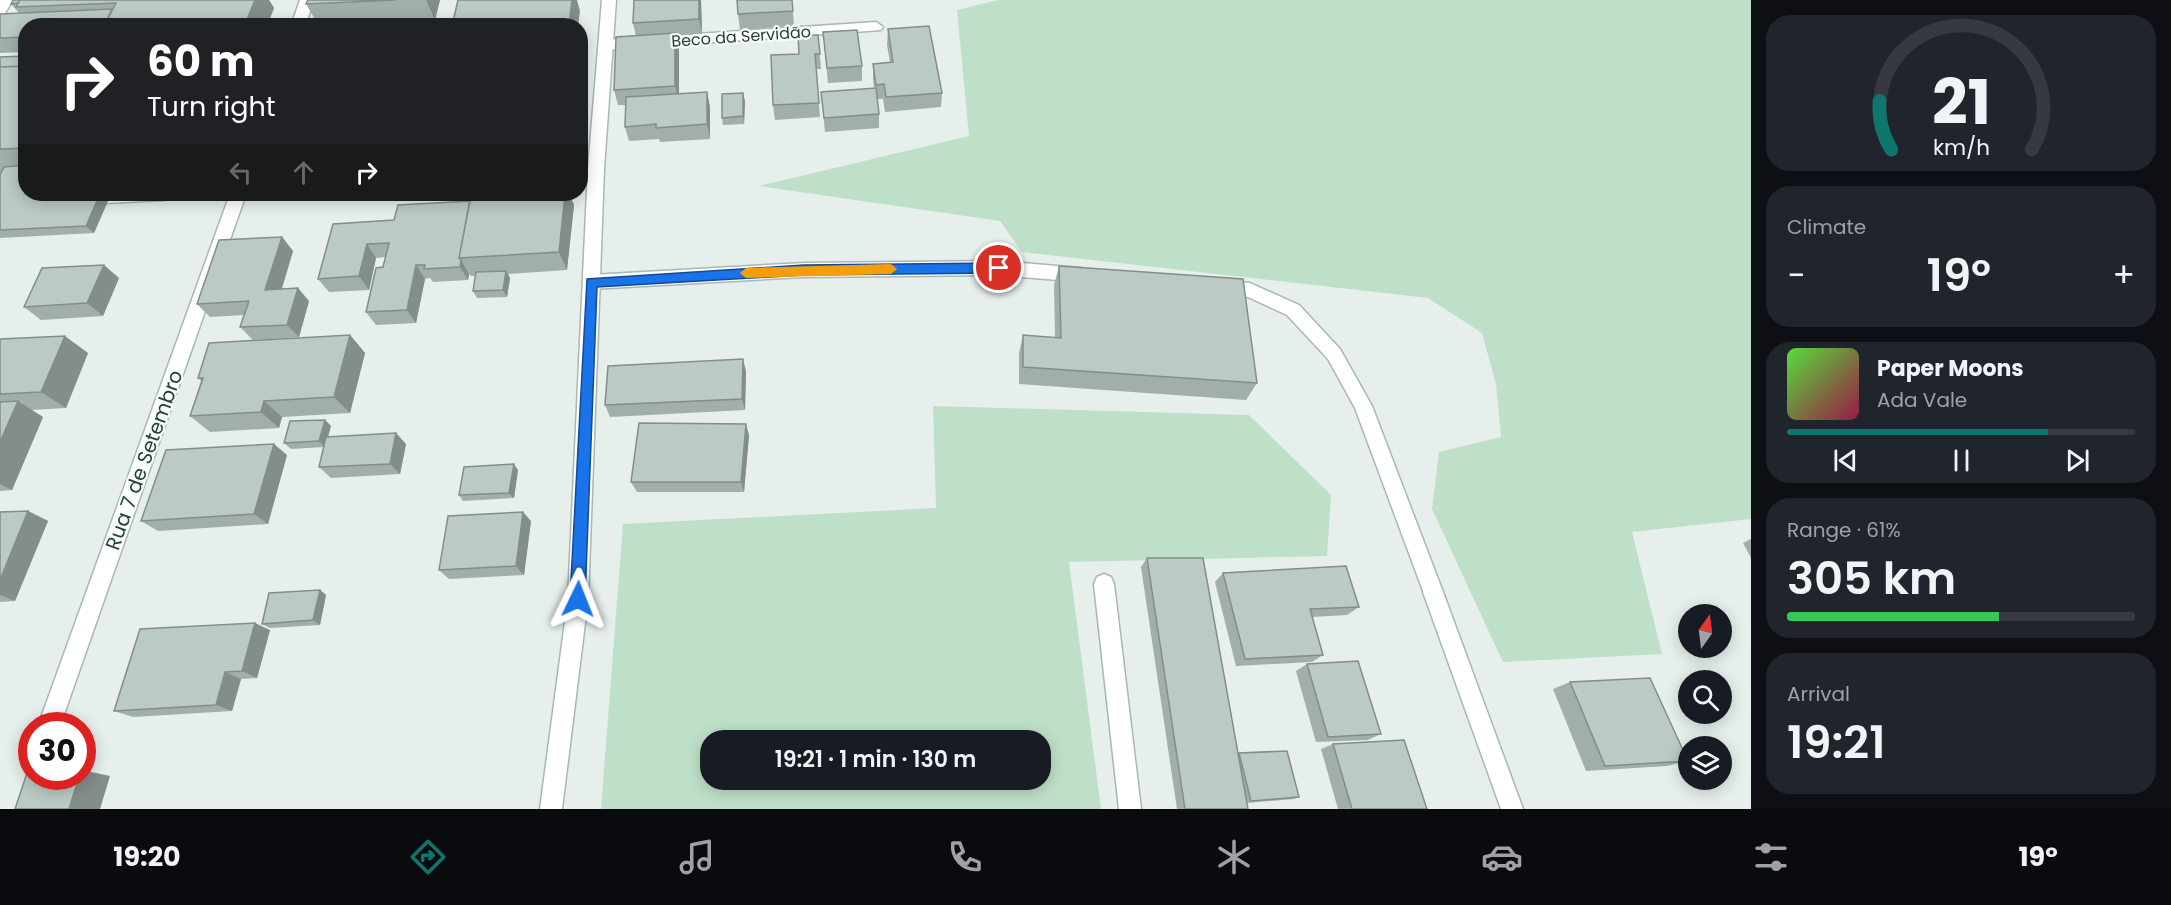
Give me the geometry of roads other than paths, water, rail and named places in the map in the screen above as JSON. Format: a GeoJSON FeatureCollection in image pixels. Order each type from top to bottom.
{"type":"FeatureCollection","features":[{"type":"Feature","properties":{"kind":"street"},"geometry":{"type":"LineString","coordinates":[[0,10],[6,0]]}},
{"type":"Feature","properties":{"kind":"street"},"geometry":{"type":"LineString","coordinates":[[301,18],[307,0]]}},
{"type":"Feature","properties":{"kind":"street"},"geometry":{"type":"LineString","coordinates":[[551,809],[578,599],[591,282],[588,169],[607,45],[609,0]]}},
{"type":"Feature","properties":{"kind":"street","name":"Beco da Servidão"},"geometry":{"type":"LineString","coordinates":[[607,45],[876,27]]}},
{"type":"Feature","properties":{"kind":"street","name":"Rua 7 de Setembro"},"geometry":{"type":"LineString","coordinates":[[54,712],[236,201]]}},
{"type":"Feature","properties":{"kind":"street"},"geometry":{"type":"LineString","coordinates":[[591,282],[804,270],[953,268],[999,268],[1102,277]]}},
{"type":"Feature","properties":{"kind":"street"},"geometry":{"type":"LineString","coordinates":[[1205,286],[1250,290],[1293,309],[1334,354],[1363,406],[1512,809]]}},
{"type":"Feature","properties":{"kind":"street"},"geometry":{"type":"LineString","coordinates":[[1104,584],[1130,809]]}}]}
